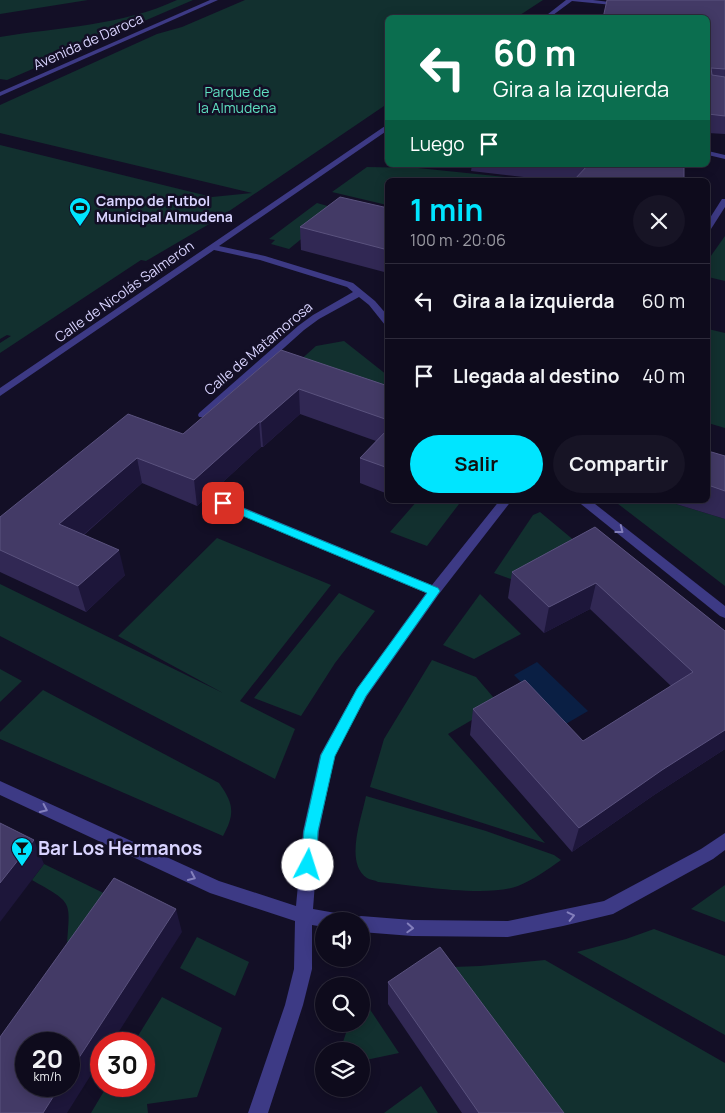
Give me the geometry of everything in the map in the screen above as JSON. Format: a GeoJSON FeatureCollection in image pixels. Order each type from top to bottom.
{"type":"FeatureCollection","features":[{"type":"Feature","properties":{"kind":"street","name":"Avenida de Daroca"},"geometry":{"type":"LineString","coordinates":[[0,94],[214,0]]}},
{"type":"Feature","properties":{"kind":"street"},"geometry":{"type":"LineString","coordinates":[[550,15],[572,0],[632,4]]}},
{"type":"Feature","properties":{"kind":"street","name":"Calle de Nicolás Salmerón"},"geometry":{"type":"LineString","coordinates":[[0,393],[385,128]]}},
{"type":"Feature","properties":{"kind":"street"},"geometry":{"type":"LineString","coordinates":[[710,151],[725,151]]}},
{"type":"Feature","properties":{"kind":"street"},"geometry":{"type":"LineString","coordinates":[[710,152],[725,157]]}},
{"type":"Feature","properties":{"kind":"street"},"geometry":{"type":"LineString","coordinates":[[710,224],[725,201]]}},
{"type":"Feature","properties":{"kind":"street"},"geometry":{"type":"LineString","coordinates":[[212,247],[262,258],[337,279],[360,292],[385,319]]}},
{"type":"Feature","properties":{"kind":"street","name":"Calle de Matamorosa"},"geometry":{"type":"LineString","coordinates":[[203,415],[316,316],[360,292]]}},
{"type":"Feature","properties":{"kind":"street"},"geometry":{"type":"LineString","coordinates":[[223,503],[434,591]]}},
{"type":"Feature","properties":{"kind":"street"},"geometry":{"type":"LineString","coordinates":[[258,1113],[294,1005],[303,969],[304,916],[311,831],[328,755],[362,692],[434,591],[504,503]]}},
{"type":"Feature","properties":{"kind":"street"},"geometry":{"type":"LineString","coordinates":[[586,503],[725,613]]}},
{"type":"Feature","properties":{"kind":"street"},"geometry":{"type":"LineString","coordinates":[[0,788],[216,888],[304,916],[315,917]]}},
{"type":"Feature","properties":{"kind":"street"},"geometry":{"type":"LineString","coordinates":[[370,925],[412,928],[508,929],[598,910],[606,908],[707,854],[725,840]]}},
{"type":"Feature","properties":{"kind":"green space"},"geometry":{"type":"Polygon","coordinates":[[[0,0],[88,0],[0,14],[0,0]]]}},
{"type":"Feature","properties":{"kind":"green space"},"geometry":{"type":"Polygon","coordinates":[[[177,0],[193,0],[7,80],[0,79],[0,37],[112,20],[156,9],[177,0]]]}},
{"type":"Feature","properties":{"kind":"green space","name":"Parque de la Almudena"},"geometry":{"type":"Polygon","coordinates":[[[245,0],[543,0],[520,15],[385,15],[385,105],[216,220],[146,261],[141,260],[0,353],[0,343],[11,336],[7,335],[0,339],[0,145],[212,197],[252,193],[0,133],[0,105],[157,34],[182,27],[245,0]]]}},
{"type":"Feature","properties":{"kind":"green space"},"geometry":{"type":"Polygon","coordinates":[[[367,167],[418,168],[515,178],[385,178],[385,205],[332,192],[367,167]]]}},
{"type":"Feature","properties":{"kind":"green space"},"geometry":{"type":"Polygon","coordinates":[[[317,203],[338,209],[289,249],[271,244],[275,240],[269,239],[317,203]]]}},
{"type":"Feature","properties":{"kind":"green space"},"geometry":{"type":"Polygon","coordinates":[[[725,236],[725,281],[710,277],[710,257],[725,236]]]}},
{"type":"Feature","properties":{"kind":"green space"},"geometry":{"type":"Polygon","coordinates":[[[710,329],[725,333],[725,428],[710,424],[710,329]]]}},
{"type":"Feature","properties":{"kind":"green space"},"geometry":{"type":"Polygon","coordinates":[[[344,341],[385,373],[385,405],[287,372],[316,346],[344,341]]]}},
{"type":"Feature","properties":{"kind":"green space"},"geometry":{"type":"Polygon","coordinates":[[[415,503],[460,503],[427,546],[390,532],[415,503]]]}},
{"type":"Feature","properties":{"kind":"green space"},"geometry":{"type":"Polygon","coordinates":[[[617,503],[673,503],[725,519],[725,586],[617,503]]]}},
{"type":"Feature","properties":{"kind":"green space"},"geometry":{"type":"Polygon","coordinates":[[[540,512],[582,547],[516,581],[494,573],[533,515],[540,512]]]}},
{"type":"Feature","properties":{"kind":"green space"},"geometry":{"type":"Polygon","coordinates":[[[217,538],[331,585],[240,701],[295,729],[275,779],[0,636],[0,584],[223,693],[118,636],[217,538]]]}},
{"type":"Feature","properties":{"kind":"green space"},"geometry":{"type":"Polygon","coordinates":[[[339,593],[375,611],[335,663],[301,716],[254,698],[339,593]]]}},
{"type":"Feature","properties":{"kind":"green space"},"geometry":{"type":"Polygon","coordinates":[[[480,594],[521,634],[474,659],[443,645],[480,594]]]}},
{"type":"Feature","properties":{"kind":"green space"},"geometry":{"type":"Polygon","coordinates":[[[432,660],[476,677],[499,704],[448,734],[545,843],[370,787],[384,739],[432,660]]]}},
{"type":"Feature","properties":{"kind":"green space"},"geometry":{"type":"Polygon","coordinates":[[[0,669],[22,681],[0,702],[0,669]]]}},
{"type":"Feature","properties":{"kind":"green space"},"geometry":{"type":"Polygon","coordinates":[[[43,690],[219,783],[228,797],[231,809],[230,821],[223,836],[0,739],[0,732],[43,690]]]}},
{"type":"Feature","properties":{"kind":"green space"},"geometry":{"type":"Polygon","coordinates":[[[366,796],[486,831],[554,855],[561,860],[518,886],[488,891],[429,888],[378,882],[367,878],[360,871],[357,862],[356,839],[366,796]]]}},
{"type":"Feature","properties":{"kind":"green space"},"geometry":{"type":"Polygon","coordinates":[[[44,864],[122,902],[67,946],[69,920],[66,905],[56,894],[32,880],[44,864]]]}},
{"type":"Feature","properties":{"kind":"green space"},"geometry":{"type":"Polygon","coordinates":[[[725,885],[725,922],[691,909],[725,885]]]}},
{"type":"Feature","properties":{"kind":"green space"},"geometry":{"type":"Polygon","coordinates":[[[654,929],[725,956],[725,1035],[577,952],[626,939],[654,929]]]}},
{"type":"Feature","properties":{"kind":"green space"},"geometry":{"type":"Polygon","coordinates":[[[197,937],[249,962],[235,996],[180,968],[197,937]]]}},
{"type":"Feature","properties":{"kind":"green space"},"geometry":{"type":"Polygon","coordinates":[[[545,960],[725,1063],[725,1113],[561,1113],[453,967],[545,960]]]}},
{"type":"Feature","properties":{"kind":"green space"},"geometry":{"type":"Polygon","coordinates":[[[162,997],[222,1028],[197,1097],[147,1104],[148,1113],[91,1113],[100,1097],[155,1097],[155,1032],[140,1032],[162,997]]]}},
{"type":"Feature","properties":{"kind":"green space"},"geometry":{"type":"Polygon","coordinates":[[[370,1010],[399,1053],[370,1059],[370,1042],[343,1042],[346,1032],[370,1032],[370,1010]]]}},
{"type":"Feature","properties":{"kind":"green space"},"geometry":{"type":"Polygon","coordinates":[[[421,1086],[438,1113],[384,1113],[421,1086]]]}},
{"type":"Feature","properties":{"kind":"water"},"geometry":{"type":"Polygon","coordinates":[[[537,662],[588,711],[564,725],[514,675],[537,662]]]}},
{"type":"Feature","properties":{"kind":"building"},"geometry":{"type":"Polygon","coordinates":[[[607,0],[725,0],[725,69],[711,68],[712,75],[725,77],[725,116],[710,114],[710,15],[604,15],[607,0]]]}},
{"type":"Feature","properties":{"kind":"building"},"geometry":{"type":"Polygon","coordinates":[[[586,167],[684,167],[684,178],[576,178],[586,167]]]}},
{"type":"Feature","properties":{"kind":"building"},"geometry":{"type":"Polygon","coordinates":[[[340,197],[385,207],[385,249],[300,227],[340,197]]]}},
{"type":"Feature","properties":{"kind":"building"},"geometry":{"type":"Polygon","coordinates":[[[281,350],[385,385],[385,419],[299,389],[194,480],[137,458],[59,524],[119,550],[78,586],[0,550],[0,517],[128,414],[183,434],[281,350]]]}},
{"type":"Feature","properties":{"kind":"building"},"geometry":{"type":"Polygon","coordinates":[[[385,432],[385,467],[360,458],[385,432]]]}},
{"type":"Feature","properties":{"kind":"building"},"geometry":{"type":"Polygon","coordinates":[[[710,452],[725,456],[725,491],[710,486],[710,452]]]}},
{"type":"Feature","properties":{"kind":"building"},"geometry":{"type":"Polygon","coordinates":[[[595,527],[725,631],[725,730],[662,770],[579,828],[473,709],[525,680],[583,741],[693,672],[596,583],[549,607],[512,572],[595,527]]]}},
{"type":"Feature","properties":{"kind":"building"},"geometry":{"type":"Polygon","coordinates":[[[0,823],[34,840],[0,883],[0,823]]]}},
{"type":"Feature","properties":{"kind":"building"},"geometry":{"type":"Polygon","coordinates":[[[114,878],[176,909],[96,1032],[90,1032],[90,1041],[80,1056],[80,1032],[15,1032],[15,1097],[53,1097],[43,1113],[0,1113],[0,1037],[114,878]]]}},
{"type":"Feature","properties":{"kind":"building"},"geometry":{"type":"Polygon","coordinates":[[[440,947],[564,1113],[479,1113],[388,982],[440,947]]]}},
{"type":"Feature","properties":{"kind":"place","name":"Campo de Futbol Municipal Almudena"},"geometry":{"type":"Point","coordinates":[80,227]}},
{"type":"Feature","properties":{"kind":"place","name":"Bar Los Hermanos"},"geometry":{"type":"Point","coordinates":[22,867]}},
{"type":"Feature","properties":{"kind":"route"},"geometry":{"type":"LineString","coordinates":[[223,503],[434,591],[362,692],[328,755],[311,831],[308,865]]}}]}
